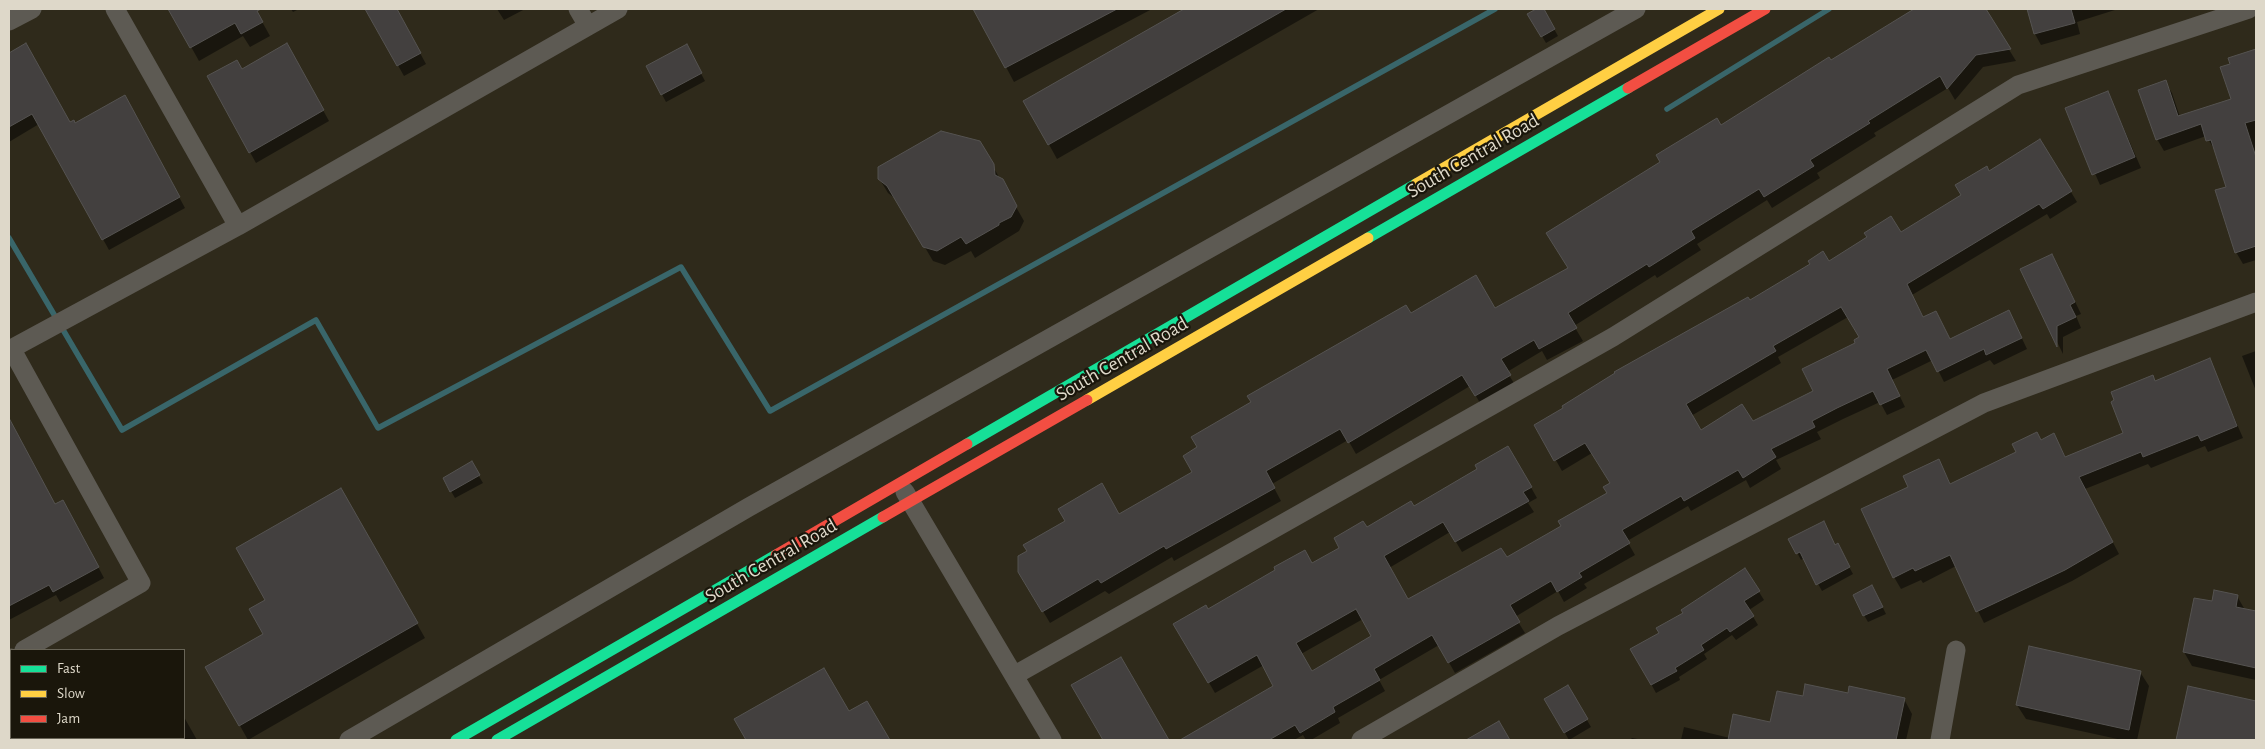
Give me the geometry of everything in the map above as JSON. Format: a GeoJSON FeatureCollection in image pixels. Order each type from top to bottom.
{"type":"FeatureCollection","features":[{"type":"Feature","properties":{"kind":"main road","name":"South Central Road"},"geometry":{"type":"LineString","coordinates":[[456,740],[1719,9]]}},
{"type":"Feature","properties":{"kind":"main road","name":"South Central Road"},"geometry":{"type":"LineString","coordinates":[[497,740],[1766,9]]}},
{"type":"Feature","properties":{"kind":"street"},"geometry":{"type":"LineString","coordinates":[[115,9],[238,226]]}},
{"type":"Feature","properties":{"kind":"street"},"geometry":{"type":"LineString","coordinates":[[578,9],[588,26]]}},
{"type":"Feature","properties":{"kind":"street"},"geometry":{"type":"LineString","coordinates":[[26,649],[141,583],[14,347],[66,317],[238,226],[618,9]]}},
{"type":"Feature","properties":{"kind":"street"},"geometry":{"type":"LineString","coordinates":[[349,740],[749,507],[1636,9]]}},
{"type":"Feature","properties":{"kind":"street"},"geometry":{"type":"LineString","coordinates":[[1015,675],[1613,337],[2018,85],[2249,9]]}},
{"type":"Feature","properties":{"kind":"street"},"geometry":{"type":"LineString","coordinates":[[1361,740],[1558,626],[1984,403],[2256,302]]}},
{"type":"Feature","properties":{"kind":"street"},"geometry":{"type":"LineString","coordinates":[[900,482],[1052,740]]}},
{"type":"Feature","properties":{"kind":"street"},"geometry":{"type":"LineString","coordinates":[[1940,740],[1956,650]]}},
{"type":"Feature","properties":{"kind":"building"},"geometry":{"type":"Polygon","coordinates":[[[168,9],[261,9],[257,11],[263,22],[241,34],[235,23],[190,48],[168,9]]]}},
{"type":"Feature","properties":{"kind":"building"},"geometry":{"type":"Polygon","coordinates":[[[365,9],[397,9],[421,53],[397,66],[365,9]]]}},
{"type":"Feature","properties":{"kind":"building"},"geometry":{"type":"Polygon","coordinates":[[[973,9],[1117,9],[1005,68],[973,9]]]}},
{"type":"Feature","properties":{"kind":"building"},"geometry":{"type":"Polygon","coordinates":[[[1184,9],[1286,9],[1048,145],[1023,101],[1184,9]]]}},
{"type":"Feature","properties":{"kind":"building"},"geometry":{"type":"Polygon","coordinates":[[[1536,9],[1544,9],[1555,29],[1541,37],[1527,14],[1536,9]]]}},
{"type":"Feature","properties":{"kind":"building"},"geometry":{"type":"Polygon","coordinates":[[[1914,9],[1986,9],[2011,49],[1976,55],[1947,89],[1940,76],[1810,160],[1814,166],[1764,197],[1759,189],[1691,231],[1695,238],[1649,267],[1647,264],[1568,313],[1577,328],[1539,349],[1534,340],[1501,359],[1511,375],[1475,396],[1462,375],[1348,443],[1340,429],[1266,471],[1275,488],[1166,549],[1164,546],[1101,583],[1098,579],[1042,612],[1018,572],[1018,556],[1027,551],[1023,545],[1065,521],[1058,509],[1102,483],[1119,514],[1192,472],[1183,456],[1197,447],[1191,437],[1251,402],[1247,396],[1406,305],[1411,313],[1476,275],[1495,308],[1568,268],[1546,233],[1660,162],[1656,155],[1717,118],[1721,125],[1829,57],[1831,60],[1914,9]]]}},
{"type":"Feature","properties":{"kind":"building"},"geometry":{"type":"Polygon","coordinates":[[[2027,9],[2071,9],[2075,23],[2034,34],[2027,9]]]}},
{"type":"Feature","properties":{"kind":"building"},"geometry":{"type":"Polygon","coordinates":[[[26,43],[70,122],[74,120],[75,123],[125,95],[180,197],[102,240],[32,114],[9,127],[9,53],[26,43]]]}},
{"type":"Feature","properties":{"kind":"building"},"geometry":{"type":"Polygon","coordinates":[[[287,43],[324,110],[249,153],[207,76],[237,60],[242,69],[287,43]]]}},
{"type":"Feature","properties":{"kind":"building"},"geometry":{"type":"Polygon","coordinates":[[[687,44],[702,73],[661,95],[646,66],[687,44]]]}},
{"type":"Feature","properties":{"kind":"building"},"geometry":{"type":"Polygon","coordinates":[[[2256,49],[2256,120],[2245,123],[2256,157],[2256,246],[2235,253],[2215,190],[2226,187],[2211,140],[2206,141],[2201,124],[2156,140],[2138,90],[2166,80],[2178,116],[2231,99],[2220,67],[2230,64],[2228,58],[2256,49]]]}},
{"type":"Feature","properties":{"kind":"building"},"geometry":{"type":"Polygon","coordinates":[[[2108,91],[2135,157],[2092,175],[2065,108],[2108,91]]]}},
{"type":"Feature","properties":{"kind":"building"},"geometry":{"type":"Polygon","coordinates":[[[941,131],[980,141],[994,164],[995,175],[1003,179],[1017,206],[1011,217],[966,244],[961,237],[937,251],[923,247],[887,186],[878,179],[878,167],[941,131]]]}},
{"type":"Feature","properties":{"kind":"building"},"geometry":{"type":"Polygon","coordinates":[[[2040,139],[2072,191],[2043,209],[2039,204],[1907,284],[1923,317],[1936,311],[1950,339],[2009,310],[2022,338],[1986,355],[1984,349],[1937,372],[1926,350],[1887,369],[1900,396],[1880,405],[1873,391],[1837,408],[1812,421],[1815,427],[1771,449],[1776,457],[1743,478],[1738,470],[1684,501],[1681,496],[1622,530],[1630,543],[1579,573],[1582,577],[1557,592],[1551,581],[1510,605],[1520,622],[1448,663],[1432,635],[1374,669],[1380,680],[1333,707],[1335,712],[1300,733],[1295,725],[1269,740],[1180,740],[1273,686],[1257,655],[1208,683],[1173,624],[1206,605],[1208,609],[1275,570],[1274,567],[1305,550],[1312,563],[1339,548],[1334,538],[1363,521],[1367,527],[1411,501],[1414,506],[1477,469],[1475,465],[1508,446],[1532,487],[1523,492],[1529,501],[1455,542],[1443,522],[1384,556],[1408,599],[1501,548],[1507,557],[1561,526],[1558,521],[1607,493],[1603,487],[1610,483],[1585,443],[1554,461],[1534,425],[1563,408],[1562,406],[1614,372],[1748,297],[1750,300],[1810,264],[1808,261],[1823,251],[1829,261],[1867,237],[1864,233],[1891,216],[1901,232],[1961,195],[1955,185],[1987,166],[1989,171],[2040,139]],[[1841,307],[1773,346],[1776,351],[1686,404],[1701,430],[1742,404],[1753,421],[1813,391],[1802,369],[1855,343],[1854,340],[1859,337],[1841,307]],[[1356,609],[1296,643],[1312,671],[1371,636],[1356,609]]]}},
{"type":"Feature","properties":{"kind":"building"},"geometry":{"type":"Polygon","coordinates":[[[2052,254],[2075,302],[2070,305],[2076,317],[2057,326],[2057,347],[2020,269],[2052,254]]]}},
{"type":"Feature","properties":{"kind":"building"},"geometry":{"type":"Polygon","coordinates":[[[2210,358],[2237,426],[2201,441],[2198,435],[2143,457],[2141,452],[2079,477],[2113,542],[2065,570],[1976,612],[1950,555],[1915,571],[1913,568],[1893,578],[1861,509],[1908,487],[1903,476],[1939,459],[1950,484],[2016,452],[2012,444],[2037,432],[2041,440],[2054,433],[2065,457],[2123,433],[2111,402],[2114,400],[2111,392],[2153,375],[2155,381],[2210,358]]]}},
{"type":"Feature","properties":{"kind":"building"},"geometry":{"type":"Polygon","coordinates":[[[9,418],[55,504],[63,500],[99,567],[53,592],[49,585],[9,606],[9,418]]]}},
{"type":"Feature","properties":{"kind":"building"},"geometry":{"type":"Polygon","coordinates":[[[472,461],[480,475],[450,492],[443,478],[472,461]]]}},
{"type":"Feature","properties":{"kind":"building"},"geometry":{"type":"Polygon","coordinates":[[[341,488],[418,623],[239,726],[205,667],[263,634],[249,609],[265,600],[236,548],[341,488]]]}},
{"type":"Feature","properties":{"kind":"building"},"geometry":{"type":"Polygon","coordinates":[[[1824,521],[1835,545],[1838,543],[1850,567],[1816,585],[1800,552],[1796,554],[1788,539],[1824,521]]]}},
{"type":"Feature","properties":{"kind":"building"},"geometry":{"type":"Polygon","coordinates":[[[1745,568],[1760,591],[1744,601],[1754,616],[1730,632],[1727,628],[1701,645],[1704,650],[1675,668],[1677,671],[1651,685],[1630,649],[1659,633],[1656,628],[1683,613],[1681,610],[1745,568]]]}},
{"type":"Feature","properties":{"kind":"building"},"geometry":{"type":"Polygon","coordinates":[[[1872,585],[1883,607],[1863,616],[1853,595],[1872,585]]]}},
{"type":"Feature","properties":{"kind":"building"},"geometry":{"type":"Polygon","coordinates":[[[2214,590],[2238,595],[2236,607],[2256,611],[2256,668],[2183,652],[2194,598],[2212,601],[2214,590]]]}},
{"type":"Feature","properties":{"kind":"building"},"geometry":{"type":"Polygon","coordinates":[[[2029,646],[2141,671],[2129,730],[2016,705],[2029,646]]]}},
{"type":"Feature","properties":{"kind":"building"},"geometry":{"type":"Polygon","coordinates":[[[1121,657],[1169,740],[1103,740],[1071,685],[1121,657]]]}},
{"type":"Feature","properties":{"kind":"building"},"geometry":{"type":"Polygon","coordinates":[[[824,668],[849,711],[867,701],[890,740],[746,740],[734,719],[824,668]]]}},
{"type":"Feature","properties":{"kind":"building"},"geometry":{"type":"Polygon","coordinates":[[[1805,684],[1848,693],[1849,686],[1905,698],[1896,740],[1728,740],[1733,714],[1770,722],[1777,691],[1803,696],[1805,684]]]}},
{"type":"Feature","properties":{"kind":"building"},"geometry":{"type":"Polygon","coordinates":[[[1568,685],[1588,719],[1564,733],[1544,699],[1568,685]]]}},
{"type":"Feature","properties":{"kind":"building"},"geometry":{"type":"Polygon","coordinates":[[[2188,686],[2256,701],[2256,740],[2176,740],[2188,686]]]}},
{"type":"Feature","properties":{"kind":"building"},"geometry":{"type":"Polygon","coordinates":[[[1499,721],[1510,740],[1466,740],[1499,721]]]}},
{"type":"Feature","properties":{"kind":"waterway"},"geometry":{"type":"LineString","coordinates":[[9,238],[122,430],[316,320],[378,428],[681,267],[770,411],[1495,9]]}},
{"type":"Feature","properties":{"kind":"waterway"},"geometry":{"type":"LineString","coordinates":[[1667,109],[1829,9]]}},
{"type":"Feature","properties":{"kind":"traffic: fast"},"geometry":{"type":"LineString","coordinates":[[1368,238],[1628,88]]}},
{"type":"Feature","properties":{"kind":"traffic: fast"},"geometry":{"type":"LineString","coordinates":[[967,444],[1416,184]]}},
{"type":"Feature","properties":{"kind":"traffic: fast"},"geometry":{"type":"LineString","coordinates":[[497,740],[883,517]]}},
{"type":"Feature","properties":{"kind":"traffic: fast"},"geometry":{"type":"LineString","coordinates":[[456,740],[776,555]]}},
{"type":"Feature","properties":{"kind":"traffic: slow"},"geometry":{"type":"LineString","coordinates":[[1416,184],[1719,9]]}},
{"type":"Feature","properties":{"kind":"traffic: slow"},"geometry":{"type":"LineString","coordinates":[[1087,400],[1368,238]]}},
{"type":"Feature","properties":{"kind":"traffic: jam"},"geometry":{"type":"LineString","coordinates":[[1628,88],[1765,9]]}},
{"type":"Feature","properties":{"kind":"traffic: jam"},"geometry":{"type":"LineString","coordinates":[[883,517],[1087,400]]}},
{"type":"Feature","properties":{"kind":"traffic: jam"},"geometry":{"type":"LineString","coordinates":[[776,555],[967,444]]}}]}
